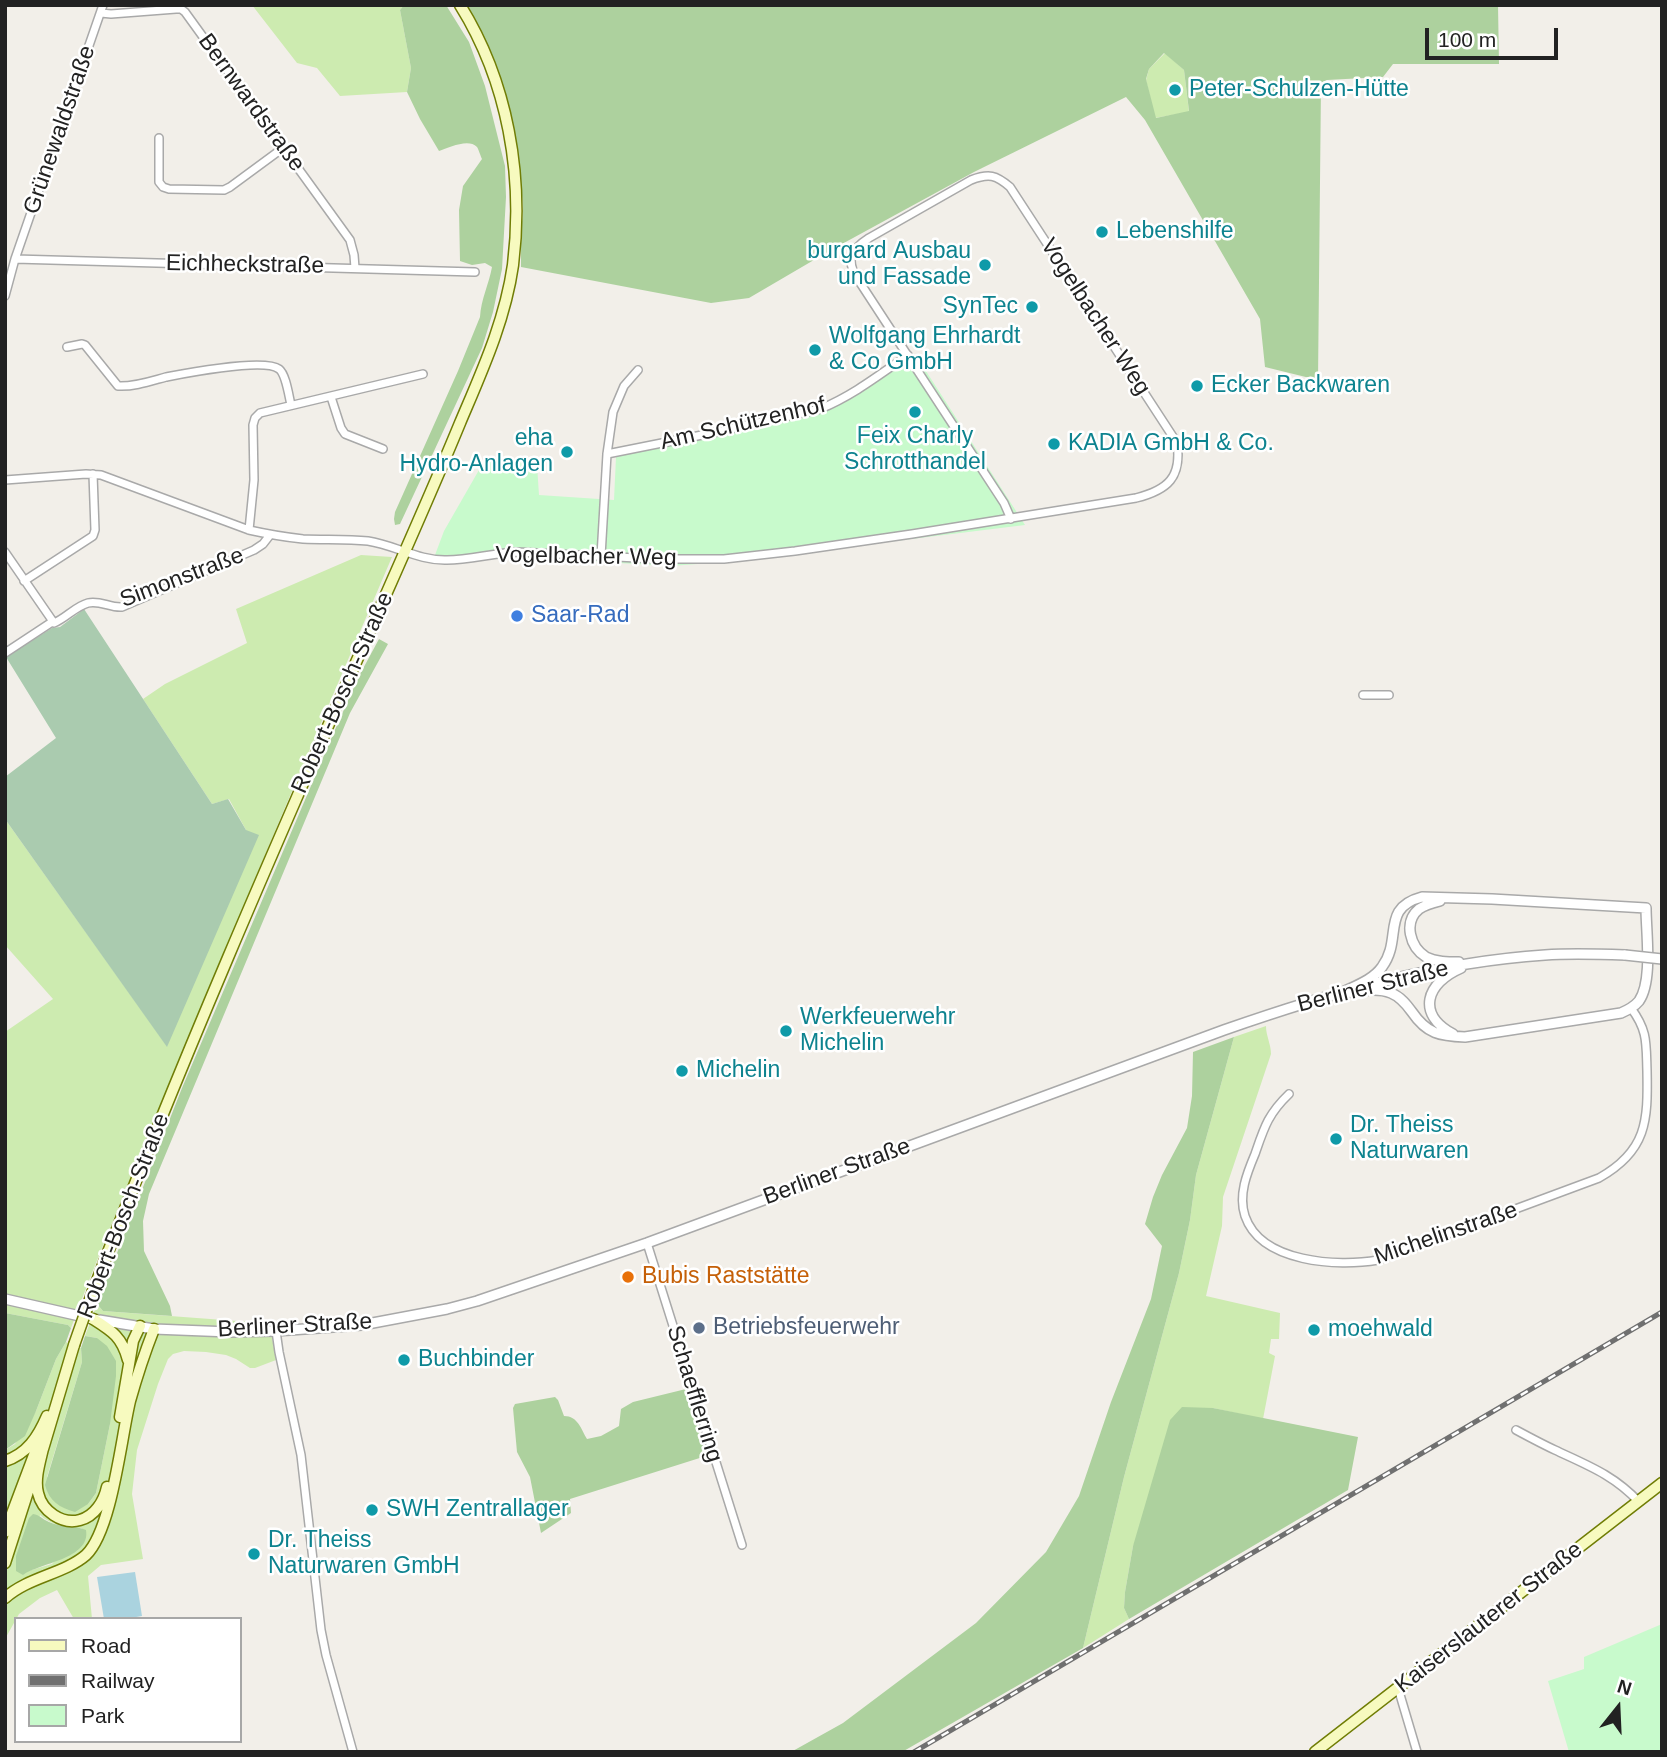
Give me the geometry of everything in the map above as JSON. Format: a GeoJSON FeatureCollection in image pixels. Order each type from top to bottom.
{"type":"FeatureCollection","features":[{"type":"Feature","properties":{"kind":"main road","name":"Robert-Bosch-Straße"},"geometry":{"type":"LineString","coordinates":[[5,1563],[93,1291],[194,1036],[405,552],[491,349],[506,300],[512,266],[516,200],[510,139],[494,78],[460,5]]}},
{"type":"Feature","properties":{"kind":"main road"},"geometry":{"type":"LineString","coordinates":[[93,1320],[118,1338],[125,1347],[129,1365]]}},
{"type":"Feature","properties":{"kind":"main road"},"geometry":{"type":"LineString","coordinates":[[44,1444],[37,1484],[38,1495],[44,1507],[53,1516],[66,1520],[80,1520],[91,1514],[101,1504],[107,1491],[133,1341],[140,1326]]}},
{"type":"Feature","properties":{"kind":"main road"},"geometry":{"type":"LineString","coordinates":[[5,1598],[14,1590],[85,1556],[95,1543],[108,1508],[131,1401],[154,1329]]}},
{"type":"Feature","properties":{"kind":"main road","name":"Robert-Bosch-Straße"},"geometry":{"type":"LineString","coordinates":[[5,1532],[66,1370]]}},
{"type":"Feature","properties":{"kind":"main road"},"geometry":{"type":"LineString","coordinates":[[5,1461],[17,1457],[28,1448],[40,1432],[53,1403]]}},
{"type":"Feature","properties":{"kind":"main road","name":"Kaiserslauterer Straße"},"geometry":{"type":"LineString","coordinates":[[1315,1752],[1662,1483]]}},
{"type":"Feature","properties":{"kind":"street","name":"Bernwardstraße"},"geometry":{"type":"LineString","coordinates":[[102,9],[111,13],[181,9],[350,240],[355,268]]}},
{"type":"Feature","properties":{"kind":"street","name":"Grünewaldstraße"},"geometry":{"type":"LineString","coordinates":[[5,296],[15,259],[102,9]]}},
{"type":"Feature","properties":{"kind":"street"},"geometry":{"type":"LineString","coordinates":[[159,138],[159,182],[169,189],[224,190],[283,148]]}},
{"type":"Feature","properties":{"kind":"street","name":"Vogelbacher Weg"},"geometry":{"type":"LineString","coordinates":[[5,480],[93,474],[113,478],[249,530],[270,535],[366,541],[446,561],[498,552],[657,559],[742,558],[1010,519],[1136,498],[1161,490],[1171,480],[1178,464],[1177,443],[1010,187],[1001,179],[985,175],[971,180],[869,238],[855,248],[851,265],[853,272],[1004,503],[1010,519]]}},
{"type":"Feature","properties":{"kind":"street","name":"Eichheckstraße"},"geometry":{"type":"LineString","coordinates":[[15,259],[475,272]]}},
{"type":"Feature","properties":{"kind":"street"},"geometry":{"type":"LineString","coordinates":[[67,348],[85,345],[118,386],[211,370],[268,365],[278,368],[283,374],[291,405]]}},
{"type":"Feature","properties":{"kind":"street","name":"Am Schützenhof"},"geometry":{"type":"LineString","coordinates":[[607,454],[820,408],[855,391],[908,355]]}},
{"type":"Feature","properties":{"kind":"street"},"geometry":{"type":"LineString","coordinates":[[601,556],[609,430],[617,398],[630,377],[638,370]]}},
{"type":"Feature","properties":{"kind":"street"},"geometry":{"type":"LineString","coordinates":[[249,530],[254,480],[255,418],[291,405],[423,374]]}},
{"type":"Feature","properties":{"kind":"street"},"geometry":{"type":"LineString","coordinates":[[331,397],[345,434],[383,449]]}},
{"type":"Feature","properties":{"kind":"street"},"geometry":{"type":"LineString","coordinates":[[24,581],[93,536],[96,530],[93,474]]}},
{"type":"Feature","properties":{"kind":"street","name":"Simonstraße"},"geometry":{"type":"LineString","coordinates":[[5,653],[85,604],[91,602],[122,607],[254,550],[270,535]]}},
{"type":"Feature","properties":{"kind":"street"},"geometry":{"type":"LineString","coordinates":[[5,552],[52,622]]}},
{"type":"Feature","properties":{"kind":"street"},"geometry":{"type":"LineString","coordinates":[[1363,695],[1388,695]]}},
{"type":"Feature","properties":{"kind":"street"},"geometry":{"type":"LineString","coordinates":[[1422,897],[1646,908],[1646,980],[1639,1000],[1631,1009],[1620,1013],[1451,1037],[1434,1034],[1398,996],[1380,990],[1341,993],[1362,983],[1382,968],[1388,959],[1396,916],[1409,901],[1422,897]]}},
{"type":"Feature","properties":{"kind":"street"},"geometry":{"type":"LineString","coordinates":[[1450,898],[1431,903],[1414,914],[1410,932],[1412,941],[1426,957],[1437,961],[1485,961]]}},
{"type":"Feature","properties":{"kind":"street","name":"Berliner Straße"},"geometry":{"type":"LineString","coordinates":[[5,1299],[93,1320],[154,1329],[230,1332],[362,1325],[447,1309],[647,1243],[1224,1030],[1341,993],[1392,979],[1485,961],[1546,954],[1625,955],[1662,959]]}},
{"type":"Feature","properties":{"kind":"street"},"geometry":{"type":"LineString","coordinates":[[1465,1037],[1452,1034],[1442,1027],[1430,1009],[1430,999],[1434,988],[1442,979],[1458,969],[1485,961]]}},
{"type":"Feature","properties":{"kind":"street","name":"Michelinstraße"},"geometry":{"type":"LineString","coordinates":[[1289,1094],[1268,1118],[1246,1178],[1243,1202],[1248,1223],[1266,1243],[1296,1256],[1328,1262],[1361,1263],[1378,1260],[1599,1178],[1630,1155],[1643,1132],[1648,1101],[1646,1040],[1640,1021],[1631,1009]]}},
{"type":"Feature","properties":{"kind":"street","name":"Schaefflerring"},"geometry":{"type":"LineString","coordinates":[[647,1243],[742,1545]]}},
{"type":"Feature","properties":{"kind":"street"},"geometry":{"type":"LineString","coordinates":[[276,1331],[301,1455],[321,1630],[353,1752]]}},
{"type":"Feature","properties":{"kind":"street"},"geometry":{"type":"LineString","coordinates":[[1516,1430],[1616,1480],[1639,1502]]}},
{"type":"Feature","properties":{"kind":"street"},"geometry":{"type":"LineString","coordinates":[[1398,1688],[1417,1752]]}},
{"type":"Feature","properties":{"kind":"green space"},"geometry":{"type":"Polygon","coordinates":[[[252,5],[404,5],[400,10],[411,68],[407,92],[340,96],[317,68],[297,63],[252,5]]]}},
{"type":"Feature","properties":{"kind":"green space"},"geometry":{"type":"Polygon","coordinates":[[[404,5],[446,5],[469,42],[485,86],[505,166],[506,197],[502,269],[482,348],[400,524],[395,525],[395,512],[480,317],[492,267],[485,263],[472,265],[460,261],[459,210],[463,186],[482,159],[477,147],[469,143],[439,151],[420,119],[407,92],[411,68],[400,10],[404,5]]]}},
{"type":"Feature","properties":{"kind":"green space"},"geometry":{"type":"Polygon","coordinates":[[[465,5],[1498,5],[1499,64],[1393,64],[1383,77],[1327,80],[1321,83],[1318,380],[1265,367],[1260,319],[1145,120],[1126,97],[974,172],[749,298],[711,303],[521,267],[523,208],[518,155],[499,77],[465,5]],[[1164,53],[1149,69],[1146,79],[1156,118],[1189,111],[1184,70],[1164,53]]]}},
{"type":"Feature","properties":{"kind":"green space"},"geometry":{"type":"Polygon","coordinates":[[[1165,53],[1184,70],[1189,112],[1155,118],[1146,80],[1149,69],[1165,53]]]}},
{"type":"Feature","properties":{"kind":"green space"},"geometry":{"type":"Polygon","coordinates":[[[915,354],[1025,525],[725,562],[670,566],[499,556],[446,564],[432,563],[444,531],[487,456],[537,465],[539,495],[614,500],[616,457],[825,412],[861,392],[915,354]]]}},
{"type":"Feature","properties":{"kind":"green space"},"geometry":{"type":"Polygon","coordinates":[[[361,555],[392,557],[287,802],[71,1328],[68,1325],[5,1313],[5,1032],[53,999],[5,945],[5,819],[167,1046],[246,830],[229,799],[212,804],[143,699],[165,684],[247,643],[236,609],[361,555]]]}},
{"type":"Feature","properties":{"kind":"green space"},"geometry":{"type":"Polygon","coordinates":[[[84,609],[212,804],[228,799],[246,830],[259,835],[167,1047],[5,819],[5,777],[56,738],[6,657],[52,628],[60,627],[84,609]]]}},
{"type":"Feature","properties":{"kind":"green space"},"geometry":{"type":"Polygon","coordinates":[[[379,639],[388,644],[350,713],[149,1194],[143,1221],[144,1251],[170,1306],[172,1316],[103,1311],[97,1304],[182,1088],[334,732],[379,639]]]}},
{"type":"Feature","properties":{"kind":"green space"},"geometry":{"type":"Polygon","coordinates":[[[1266,1026],[1271,1054],[1223,1197],[1222,1226],[1206,1296],[1280,1313],[1279,1339],[1271,1339],[1269,1353],[1275,1356],[1263,1419],[1213,1408],[1133,1546],[1124,1608],[1129,1619],[1083,1648],[1124,1477],[1179,1273],[1196,1175],[1234,1037],[1266,1026]]]}},
{"type":"Feature","properties":{"kind":"green space"},"geometry":{"type":"Polygon","coordinates":[[[1234,1037],[1196,1175],[1179,1273],[1124,1477],[1083,1648],[902,1752],[791,1752],[843,1723],[976,1623],[1046,1552],[1079,1496],[1111,1402],[1151,1299],[1162,1246],[1145,1224],[1162,1175],[1187,1128],[1192,1096],[1193,1052],[1234,1037]]]}},
{"type":"Feature","properties":{"kind":"green space"},"geometry":{"type":"Polygon","coordinates":[[[97,1304],[103,1311],[269,1321],[276,1360],[250,1368],[226,1355],[206,1352],[184,1351],[173,1354],[168,1359],[137,1450],[132,1494],[143,1559],[101,1565],[88,1576],[92,1617],[73,1617],[57,1590],[40,1598],[14,1617],[14,1623],[5,1639],[5,1450],[15,1444],[36,1411],[56,1359],[66,1342],[81,1348],[82,1362],[47,1477],[88,1504],[96,1493],[110,1424],[97,1338],[85,1336],[97,1304]],[[40,1515],[28,1571],[52,1564],[82,1528],[60,1526],[40,1515]]]}},
{"type":"Feature","properties":{"kind":"green space"},"geometry":{"type":"Polygon","coordinates":[[[5,1313],[68,1325],[71,1328],[25,1436],[5,1450],[5,1313]]]}},
{"type":"Feature","properties":{"kind":"green space"},"geometry":{"type":"Polygon","coordinates":[[[85,1336],[97,1338],[107,1346],[116,1361],[116,1376],[110,1424],[96,1493],[88,1504],[75,1512],[56,1503],[45,1485],[82,1362],[81,1348],[85,1336]]]}},
{"type":"Feature","properties":{"kind":"green space"},"geometry":{"type":"Polygon","coordinates":[[[686,1389],[706,1456],[570,1499],[571,1513],[541,1533],[530,1477],[517,1452],[513,1408],[515,1404],[555,1397],[564,1416],[576,1421],[587,1439],[601,1436],[619,1426],[621,1409],[633,1402],[686,1389]]]}},
{"type":"Feature","properties":{"kind":"green space"},"geometry":{"type":"Polygon","coordinates":[[[1182,1407],[1213,1408],[1358,1437],[1348,1490],[1129,1619],[1124,1608],[1133,1546],[1170,1420],[1182,1407]]]}},
{"type":"Feature","properties":{"kind":"green space"},"geometry":{"type":"Polygon","coordinates":[[[33,1514],[54,1524],[86,1530],[85,1540],[81,1548],[72,1554],[23,1575],[16,1571],[16,1556],[29,1518],[33,1514]]]}},
{"type":"Feature","properties":{"kind":"green space"},"geometry":{"type":"Polygon","coordinates":[[[1662,1624],[1662,1752],[1569,1752],[1548,1681],[1584,1669],[1584,1657],[1662,1624]]]}},
{"type":"Feature","properties":{"kind":"water"},"geometry":{"type":"Polygon","coordinates":[[[135,1572],[142,1616],[104,1617],[97,1577],[135,1572]]]}},
{"type":"Feature","properties":{"kind":"railway"},"geometry":{"type":"LineString","coordinates":[[914,1752],[1662,1312]]}},
{"type":"Feature","properties":{"kind":"place","name":"Peter-Schulzen-Hütte"},"geometry":{"type":"Point","coordinates":[1175,90]}},
{"type":"Feature","properties":{"kind":"place","name":"Lebenshilfe"},"geometry":{"type":"Point","coordinates":[1102,232]}},
{"type":"Feature","properties":{"kind":"place","name":"burgard Ausbau und Fassade"},"geometry":{"type":"Point","coordinates":[985,265]}},
{"type":"Feature","properties":{"kind":"place","name":"SynTec"},"geometry":{"type":"Point","coordinates":[1032,307]}},
{"type":"Feature","properties":{"kind":"place","name":"Wolfgang Ehrhardt & Co GmbH"},"geometry":{"type":"Point","coordinates":[815,350]}},
{"type":"Feature","properties":{"kind":"place","name":"Ecker Backwaren"},"geometry":{"type":"Point","coordinates":[1197,386]}},
{"type":"Feature","properties":{"kind":"place","name":"Feix Charly Schrotthandel"},"geometry":{"type":"Point","coordinates":[915,412]}},
{"type":"Feature","properties":{"kind":"place","name":"KADIA GmbH & Co."},"geometry":{"type":"Point","coordinates":[1054,444]}},
{"type":"Feature","properties":{"kind":"place","name":"eha Hydro-Anlagen"},"geometry":{"type":"Point","coordinates":[567,452]}},
{"type":"Feature","properties":{"kind":"place","name":"Saar-Rad"},"geometry":{"type":"Point","coordinates":[517,616]}},
{"type":"Feature","properties":{"kind":"place","name":"Werkfeuerwehr Michelin"},"geometry":{"type":"Point","coordinates":[786,1031]}},
{"type":"Feature","properties":{"kind":"place","name":"Michelin"},"geometry":{"type":"Point","coordinates":[682,1071]}},
{"type":"Feature","properties":{"kind":"place","name":"Dr. Theiss Naturwaren"},"geometry":{"type":"Point","coordinates":[1336,1139]}},
{"type":"Feature","properties":{"kind":"place","name":"Bubis Raststätte"},"geometry":{"type":"Point","coordinates":[628,1277]}},
{"type":"Feature","properties":{"kind":"place","name":"Betriebsfeuerwehr"},"geometry":{"type":"Point","coordinates":[699,1328]}},
{"type":"Feature","properties":{"kind":"place","name":"moehwald"},"geometry":{"type":"Point","coordinates":[1314,1330]}},
{"type":"Feature","properties":{"kind":"place","name":"Buchbinder"},"geometry":{"type":"Point","coordinates":[404,1360]}},
{"type":"Feature","properties":{"kind":"place","name":"SWH Zentrallager"},"geometry":{"type":"Point","coordinates":[372,1510]}},
{"type":"Feature","properties":{"kind":"place","name":"Dr. Theiss Naturwaren GmbH"},"geometry":{"type":"Point","coordinates":[254,1554]}}]}
